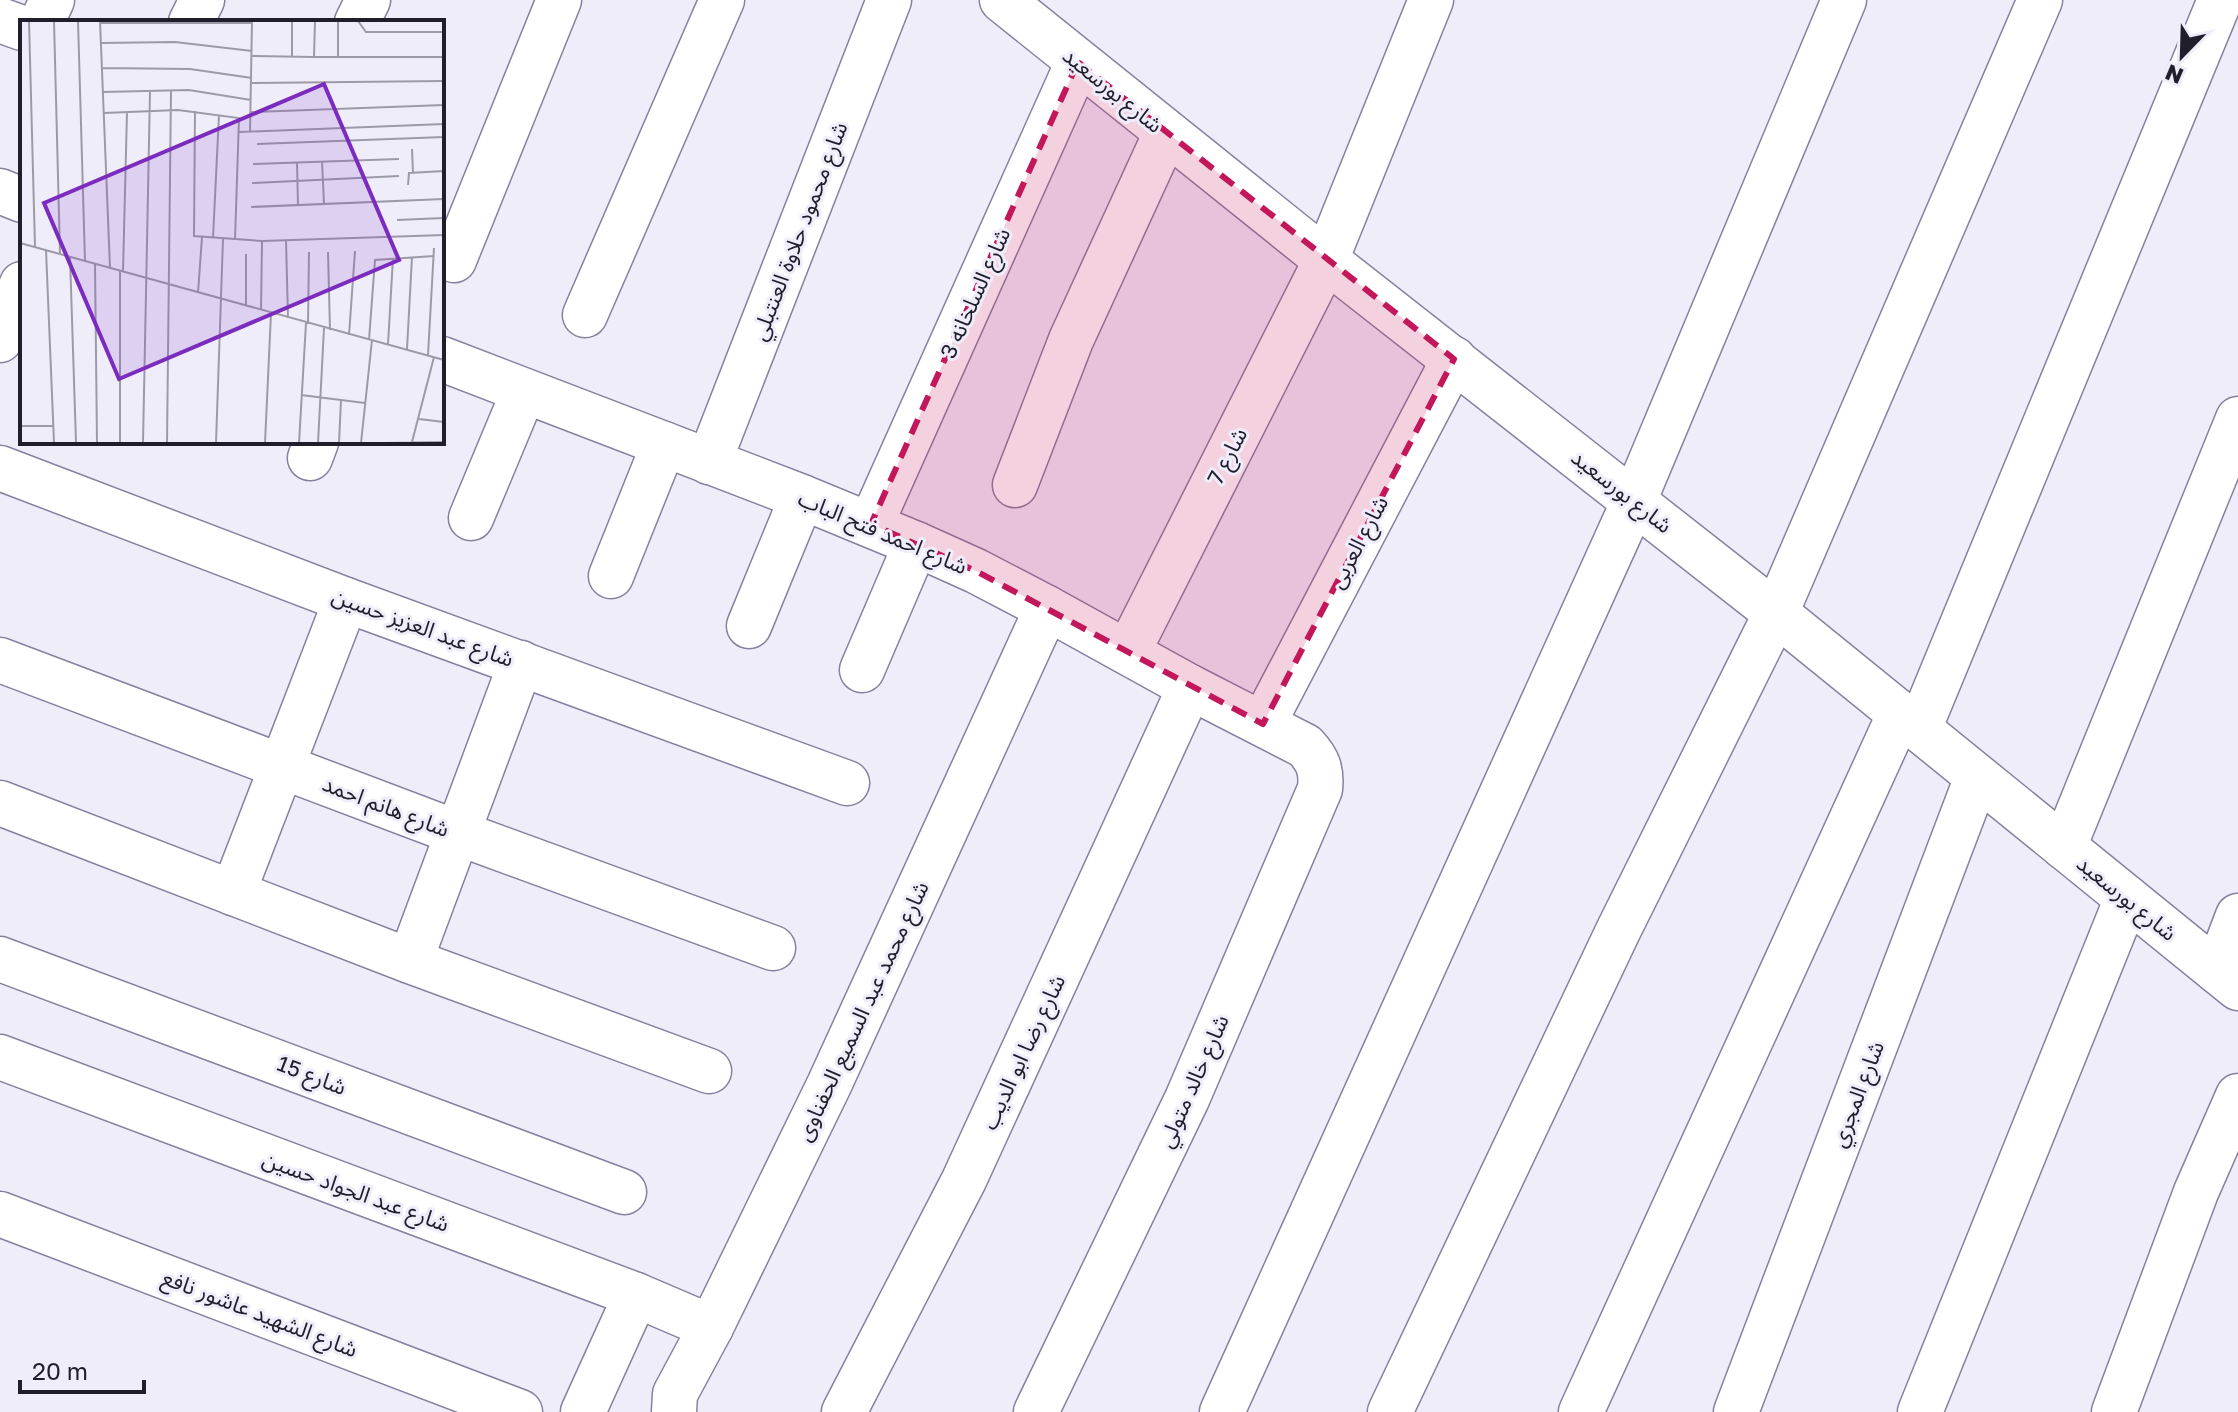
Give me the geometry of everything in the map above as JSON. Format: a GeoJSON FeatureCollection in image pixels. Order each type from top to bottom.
{"type":"FeatureCollection","features":[{"type":"Feature","properties":{"kind":"street"},"geometry":{"type":"LineString","coordinates":[[43,20],[52,0]]}},
{"type":"Feature","properties":{"kind":"street"},"geometry":{"type":"LineString","coordinates":[[192,20],[202,0]]}},
{"type":"Feature","properties":{"kind":"street"},"geometry":{"type":"LineString","coordinates":[[358,20],[368,0]]}},
{"type":"Feature","properties":{"kind":"street"},"geometry":{"type":"LineString","coordinates":[[454,260],[559,0]]}},
{"type":"Feature","properties":{"kind":"street"},"geometry":{"type":"LineString","coordinates":[[585,315],[722,0]]}},
{"type":"Feature","properties":{"kind":"street","name":"شارع محمود حلاوة العنتبلي"},"geometry":{"type":"LineString","coordinates":[[709,462],[889,0]]}},
{"type":"Feature","properties":{"kind":"street","name":"شارع 7"},"geometry":{"type":"LineString","coordinates":[[1128,652],[1326,260],[1431,0]]}},
{"type":"Feature","properties":{"kind":"street"},"geometry":{"type":"LineString","coordinates":[[1222,1412],[1634,501],[1844,0]]}},
{"type":"Feature","properties":{"kind":"street"},"geometry":{"type":"LineString","coordinates":[[1390,1412],[1618,931],[1776,613],[2040,0]]}},
{"type":"Feature","properties":{"kind":"street"},"geometry":{"type":"LineString","coordinates":[[1581,1412],[1909,721],[2220,0]]}},
{"type":"Feature","properties":{"kind":"street","name":"شارع بورسعيد"},"geometry":{"type":"LineString","coordinates":[[1011,3],[1166,133],[1776,613],[2228,979]]}},
{"type":"Feature","properties":{"kind":"street"},"geometry":{"type":"LineString","coordinates":[[0,20],[20,27]]}},
{"type":"Feature","properties":{"kind":"street","name":"شارع السلخانه 3"},"geometry":{"type":"LineString","coordinates":[[871,524],[1078,62]]}},
{"type":"Feature","properties":{"kind":"street"},"geometry":{"type":"LineString","coordinates":[[1015,485],[1071,340],[1166,133]]}},
{"type":"Feature","properties":{"kind":"street"},"geometry":{"type":"LineString","coordinates":[[0,191],[20,199]]}},
{"type":"Feature","properties":{"kind":"street"},"geometry":{"type":"LineString","coordinates":[[0,340],[20,289]]}},
{"type":"Feature","properties":{"kind":"street","name":"شارع العربى"},"geometry":{"type":"LineString","coordinates":[[1263,724],[1454,359]]}},
{"type":"Feature","properties":{"kind":"street","name":"شارع احمد فتح الباب"},"geometry":{"type":"LineString","coordinates":[[444,360],[916,544],[1047,608],[1305,746]]}},
{"type":"Feature","properties":{"kind":"street"},"geometry":{"type":"LineString","coordinates":[[471,518],[524,391]]}},
{"type":"Feature","properties":{"kind":"street"},"geometry":{"type":"LineString","coordinates":[[2064,847],[2238,419]]}},
{"type":"Feature","properties":{"kind":"street"},"geometry":{"type":"LineString","coordinates":[[611,576],[664,444]]}},
{"type":"Feature","properties":{"kind":"street","name":"شارع عبد العزيز حسين"},"geometry":{"type":"LineString","coordinates":[[0,468],[346,600],[847,783]]}},
{"type":"Feature","properties":{"kind":"street"},"geometry":{"type":"LineString","coordinates":[[749,626],[802,497]]}},
{"type":"Feature","properties":{"kind":"street"},"geometry":{"type":"LineString","coordinates":[[862,670],[916,544]]}},
{"type":"Feature","properties":{"kind":"street"},"geometry":{"type":"LineString","coordinates":[[233,893],[346,600]]}},
{"type":"Feature","properties":{"kind":"street","name":"شارع محمد عبد السميع الحفناوى"},"geometry":{"type":"LineString","coordinates":[[674,1412],[675,1394],[829,1085],[1047,608]]}},
{"type":"Feature","properties":{"kind":"street","name":"شارع هانم احمد"},"geometry":{"type":"LineString","coordinates":[[0,660],[773,948]]}},
{"type":"Feature","properties":{"kind":"street"},"geometry":{"type":"LineString","coordinates":[[410,961],[521,663]]}},
{"type":"Feature","properties":{"kind":"street","name":"شارع رضا ابو الديب"},"geometry":{"type":"LineString","coordinates":[[844,1412],[964,1180],[1190,687]]}},
{"type":"Feature","properties":{"kind":"street","name":"شارع خالد متولي"},"geometry":{"type":"LineString","coordinates":[[1036,1412],[1187,1099],[1320,789],[1321,773],[1316,758],[1305,746]]}},
{"type":"Feature","properties":{"kind":"street","name":"شارع المجري"},"geometry":{"type":"LineString","coordinates":[[1736,1412],[1977,777]]}},
{"type":"Feature","properties":{"kind":"street"},"geometry":{"type":"LineString","coordinates":[[0,803],[410,961],[709,1071]]}},
{"type":"Feature","properties":{"kind":"street"},"geometry":{"type":"LineString","coordinates":[[1920,1412],[2127,898]]}},
{"type":"Feature","properties":{"kind":"street"},"geometry":{"type":"LineString","coordinates":[[2228,979],[2238,916]]}},
{"type":"Feature","properties":{"kind":"street","name":"شارع 15"},"geometry":{"type":"LineString","coordinates":[[0,959],[624,1192]]}},
{"type":"Feature","properties":{"kind":"street","name":"شارع عبد الجواد حسين"},"geometry":{"type":"LineString","coordinates":[[0,1057],[636,1295],[711,1327]]}},
{"type":"Feature","properties":{"kind":"street"},"geometry":{"type":"LineString","coordinates":[[2114,1412],[2196,1192],[2238,1096]]}},
{"type":"Feature","properties":{"kind":"street","name":"شارع الشهيد عاشور نافع"},"geometry":{"type":"LineString","coordinates":[[0,1214],[520,1412]]}},
{"type":"Feature","properties":{"kind":"street"},"geometry":{"type":"LineString","coordinates":[[583,1412],[636,1295]]}},
{"type":"Feature","properties":{"kind":"highlighted area"},"geometry":{"type":"Polygon","coordinates":[[[1078,62],[1454,359],[1263,724],[976,571],[871,524],[1078,62]]]}}]}
